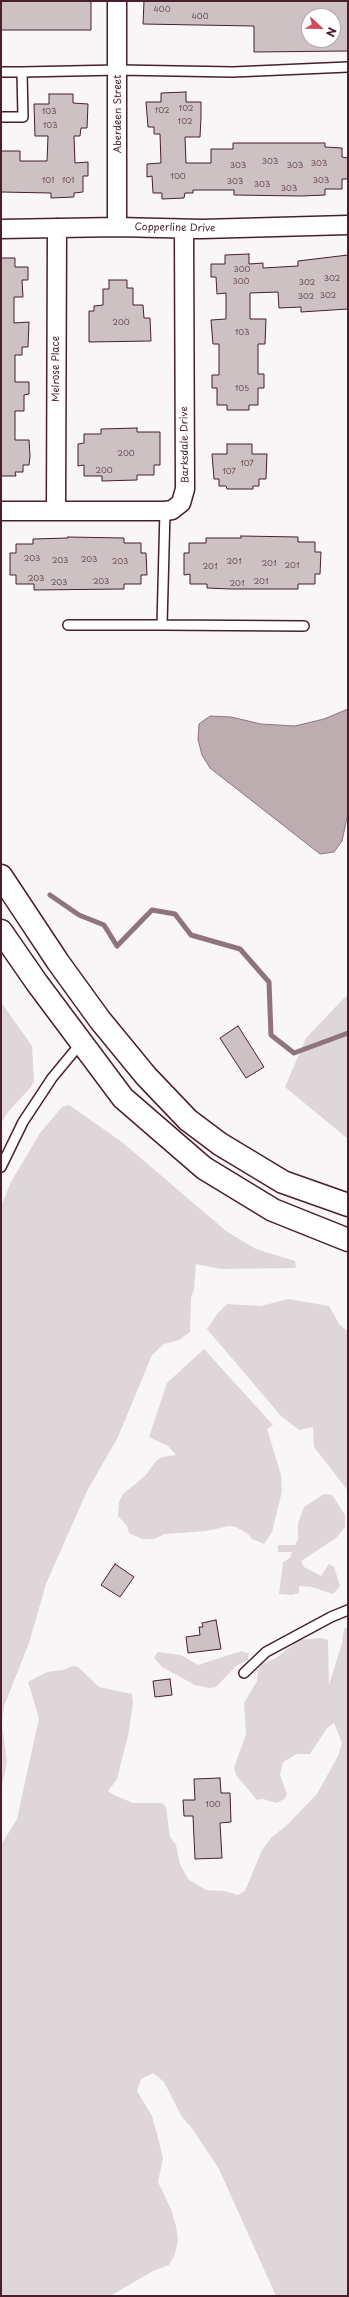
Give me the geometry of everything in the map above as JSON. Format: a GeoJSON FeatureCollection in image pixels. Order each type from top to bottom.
{"type":"FeatureCollection","features":[{"type":"Feature","properties":{"kind":"highway"},"geometry":{"type":"LineString","coordinates":[[1,876],[58,962],[100,1020],[146,1076],[188,1120],[220,1144],[283,1182],[348,1205]]}},
{"type":"Feature","properties":{"kind":"highway"},"geometry":{"type":"LineString","coordinates":[[1,931],[81,1043],[123,1098],[204,1168],[273,1210],[348,1240]]}},
{"type":"Feature","properties":{"kind":"street","name":"Aberdeen Street"},"geometry":{"type":"LineString","coordinates":[[117,227],[119,70],[118,1]]}},
{"type":"Feature","properties":{"kind":"street","name":"Copperline Drive"},"geometry":{"type":"LineString","coordinates":[[1,229],[117,227],[184,229],[348,226]]}},
{"type":"Feature","properties":{"kind":"street","name":"Melrose Place"},"geometry":{"type":"LineString","coordinates":[[56,510],[57,228]]}},
{"type":"Feature","properties":{"kind":"street","name":"Barksdale Drive"},"geometry":{"type":"LineString","coordinates":[[165,511],[177,507],[182,500],[186,489],[184,229]]}},
{"type":"Feature","properties":{"kind":"street"},"geometry":{"type":"LineString","coordinates":[[1,511],[165,511]]}},
{"type":"Feature","properties":{"kind":"lane"},"geometry":{"type":"LineString","coordinates":[[1,72],[119,70],[233,72],[348,67]]}},
{"type":"Feature","properties":{"kind":"lane"},"geometry":{"type":"LineString","coordinates":[[1,117],[24,117],[22,72]]}},
{"type":"Feature","properties":{"kind":"lane"},"geometry":{"type":"LineString","coordinates":[[162,625],[165,511]]}},
{"type":"Feature","properties":{"kind":"lane"},"geometry":{"type":"LineString","coordinates":[[68,625],[304,626]]}},
{"type":"Feature","properties":{"kind":"lane"},"geometry":{"type":"LineString","coordinates":[[1,1167],[23,1122],[48,1084],[81,1043]]}},
{"type":"Feature","properties":{"kind":"lane"},"geometry":{"type":"LineString","coordinates":[[244,1673],[266,1652],[331,1617],[348,1610]]}},
{"type":"Feature","properties":{"kind":"shaded area"},"geometry":{"type":"Polygon","coordinates":[[[348,709],[348,813],[342,841],[334,852],[320,854],[210,768],[202,755],[198,739],[199,724],[210,716],[231,717],[261,724],[295,726],[324,719],[348,709]]]}},
{"type":"Feature","properties":{"kind":"shaded area"},"geometry":{"type":"Polygon","coordinates":[[[348,994],[348,1139],[285,1087],[306,1038],[348,994]]]}},
{"type":"Feature","properties":{"kind":"shaded area"},"geometry":{"type":"Polygon","coordinates":[[[1,1002],[32,1046],[34,1081],[31,1087],[8,1112],[1,1123],[1,1002]]]}},
{"type":"Feature","properties":{"kind":"shaded area"},"geometry":{"type":"Polygon","coordinates":[[[69,1105],[122,1142],[226,1231],[256,1249],[295,1261],[296,1268],[220,1269],[196,1264],[194,1289],[191,1298],[190,1332],[179,1340],[164,1344],[152,1355],[118,1437],[87,1491],[46,1584],[29,1643],[4,1706],[2,1725],[7,1762],[1,1790],[1,1206],[11,1182],[40,1133],[62,1107],[69,1105]]]}},
{"type":"Feature","properties":{"kind":"shaded area"},"geometry":{"type":"Polygon","coordinates":[[[288,1299],[329,1306],[339,1324],[348,1332],[348,1491],[314,1447],[313,1427],[299,1430],[281,1416],[207,1329],[217,1314],[227,1304],[261,1306],[288,1299]]]}},
{"type":"Feature","properties":{"kind":"shaded area"},"geometry":{"type":"Polygon","coordinates":[[[204,1349],[273,1425],[267,1429],[281,1475],[282,1491],[272,1532],[264,1544],[252,1539],[248,1534],[236,1527],[229,1526],[206,1531],[165,1534],[154,1539],[142,1539],[129,1533],[127,1526],[118,1516],[119,1502],[123,1494],[145,1476],[156,1461],[162,1457],[176,1455],[168,1446],[149,1437],[167,1383],[204,1349]]]}},
{"type":"Feature","properties":{"kind":"shaded area"},"geometry":{"type":"Polygon","coordinates":[[[324,1494],[332,1495],[345,1515],[345,1527],[336,1538],[301,1561],[304,1567],[321,1576],[329,1564],[334,1567],[340,1586],[333,1594],[312,1587],[299,1586],[299,1593],[291,1595],[279,1594],[283,1562],[290,1558],[292,1552],[278,1552],[278,1545],[295,1545],[298,1539],[298,1523],[304,1507],[324,1494]]]}},
{"type":"Feature","properties":{"kind":"shaded area"},"geometry":{"type":"Polygon","coordinates":[[[348,1627],[348,2296],[276,2296],[219,2169],[191,2127],[182,2117],[164,2082],[153,2073],[141,2079],[137,2091],[152,2116],[163,2158],[158,2182],[171,2209],[176,2226],[178,2240],[175,2254],[169,2265],[153,2271],[110,2296],[1,2296],[1,1845],[17,1819],[39,1718],[28,1682],[47,1672],[63,1670],[73,1666],[78,1667],[99,1687],[132,1694],[133,1703],[128,1736],[117,1779],[108,1791],[133,1803],[162,1803],[166,1807],[170,1837],[176,1845],[180,1864],[188,1879],[206,1890],[224,1891],[238,1895],[245,1891],[262,1850],[271,1838],[287,1825],[317,1794],[338,1756],[342,1743],[334,1723],[327,1728],[310,1754],[297,1754],[283,1762],[280,1775],[287,1794],[284,1799],[277,1803],[263,1799],[257,1800],[236,1775],[234,1768],[246,1734],[244,1703],[257,1681],[258,1669],[262,1664],[276,1658],[299,1640],[321,1638],[328,1640],[329,1685],[342,1643],[344,1629],[348,1627]]]}},
{"type":"Feature","properties":{"kind":"shaded area"},"geometry":{"type":"Polygon","coordinates":[[[241,1651],[249,1654],[248,1660],[236,1666],[216,1687],[209,1688],[195,1685],[162,1667],[154,1658],[158,1652],[181,1655],[198,1665],[241,1651]]]}},
{"type":"Feature","properties":{"kind":"building"},"geometry":{"type":"Polygon","coordinates":[[[1,1],[91,1],[91,30],[1,30],[1,1]]]}},
{"type":"Feature","properties":{"kind":"building"},"geometry":{"type":"Polygon","coordinates":[[[144,1],[348,1],[348,51],[254,52],[254,26],[143,24],[144,1]]]}},
{"type":"Feature","properties":{"kind":"building"},"geometry":{"type":"Polygon","coordinates":[[[186,92],[186,102],[201,102],[201,117],[200,137],[185,137],[186,163],[211,163],[211,149],[233,149],[233,143],[325,143],[325,147],[342,148],[342,157],[348,158],[348,179],[342,179],[342,189],[325,189],[325,195],[234,195],[234,190],[193,190],[193,193],[185,193],[184,198],[162,199],[162,193],[153,193],[152,176],[147,177],[147,164],[161,163],[160,134],[154,134],[154,127],[148,127],[146,102],[161,102],[161,93],[186,92]]]}},
{"type":"Feature","properties":{"kind":"building"},"geometry":{"type":"Polygon","coordinates":[[[49,94],[73,94],[73,103],[88,104],[87,128],[81,128],[80,136],[74,136],[75,163],[88,162],[88,176],[83,176],[83,192],[74,193],[74,197],[51,198],[51,193],[1,192],[1,151],[20,151],[20,161],[47,161],[48,136],[35,136],[34,104],[49,104],[49,94]]]}},
{"type":"Feature","properties":{"kind":"building"},"geometry":{"type":"Polygon","coordinates":[[[249,254],[249,264],[263,263],[263,268],[298,266],[298,261],[348,255],[348,309],[301,312],[301,307],[279,308],[278,292],[250,293],[250,319],[266,319],[265,344],[258,344],[258,374],[264,374],[264,388],[258,388],[258,405],[249,405],[249,410],[227,410],[227,405],[217,405],[217,388],[212,388],[212,375],[219,375],[219,344],[213,344],[211,320],[226,319],[226,293],[217,294],[216,277],[211,277],[211,264],[225,264],[225,255],[249,254]]]}},
{"type":"Feature","properties":{"kind":"building"},"geometry":{"type":"Polygon","coordinates":[[[1,258],[15,258],[15,267],[28,267],[28,280],[22,280],[23,297],[14,297],[14,323],[29,322],[28,347],[22,347],[22,355],[15,355],[15,382],[29,382],[29,394],[24,395],[24,411],[15,411],[15,440],[29,440],[30,456],[29,465],[23,465],[23,472],[15,472],[16,476],[1,476],[1,258]]]}},
{"type":"Feature","properties":{"kind":"building"},"geometry":{"type":"Polygon","coordinates":[[[109,280],[127,280],[127,288],[133,288],[133,305],[143,305],[144,318],[150,318],[151,341],[89,342],[89,311],[94,311],[94,306],[103,305],[103,289],[109,289],[109,280]]]}},
{"type":"Feature","properties":{"kind":"building"},"geometry":{"type":"Polygon","coordinates":[[[137,428],[137,432],[160,432],[160,465],[154,465],[154,475],[137,475],[137,480],[102,481],[102,476],[84,476],[84,465],[78,466],[78,444],[84,443],[84,434],[101,434],[101,429],[137,428]]]}},
{"type":"Feature","properties":{"kind":"building"},"geometry":{"type":"Polygon","coordinates":[[[227,444],[252,444],[252,454],[267,454],[266,479],[259,479],[259,486],[253,486],[253,489],[227,489],[226,486],[219,486],[219,479],[214,479],[212,454],[227,454],[227,444]]]}},
{"type":"Feature","properties":{"kind":"building"},"geometry":{"type":"Polygon","coordinates":[[[241,536],[298,537],[298,542],[315,542],[315,552],[321,552],[320,574],[315,574],[315,584],[298,584],[298,589],[230,589],[207,588],[207,584],[190,584],[190,574],[184,575],[184,553],[189,553],[189,543],[206,543],[206,538],[241,538],[241,536]]]}},
{"type":"Feature","properties":{"kind":"building"},"geometry":{"type":"Polygon","coordinates":[[[68,537],[124,538],[124,543],[141,543],[141,553],[146,553],[147,575],[141,575],[141,584],[124,584],[124,589],[34,590],[34,584],[16,584],[16,575],[10,575],[10,553],[16,553],[16,544],[33,544],[33,539],[68,537]]]}},
{"type":"Feature","properties":{"kind":"building"},"geometry":{"type":"Polygon","coordinates":[[[238,1026],[264,1067],[246,1078],[220,1038],[238,1026]]]}},
{"type":"Feature","properties":{"kind":"building"},"geometry":{"type":"Polygon","coordinates":[[[115,1564],[134,1577],[120,1597],[101,1585],[115,1564]]]}},
{"type":"Feature","properties":{"kind":"building"},"geometry":{"type":"Polygon","coordinates":[[[216,1620],[221,1649],[188,1653],[186,1637],[200,1635],[199,1627],[203,1627],[202,1623],[216,1620]]]}},
{"type":"Feature","properties":{"kind":"building"},"geometry":{"type":"Polygon","coordinates":[[[170,1679],[172,1695],[155,1697],[153,1681],[170,1679]]]}},
{"type":"Feature","properties":{"kind":"building"},"geometry":{"type":"Polygon","coordinates":[[[220,1778],[221,1793],[230,1793],[231,1822],[220,1823],[222,1858],[195,1859],[193,1816],[184,1816],[183,1800],[195,1800],[194,1779],[220,1778]]]}},
{"type":"Feature","properties":{"kind":"waterway"},"geometry":{"type":"LineString","coordinates":[[50,895],[79,915],[104,925],[117,946],[152,910],[175,914],[191,935],[240,949],[269,982],[271,1035],[294,1053],[348,1033]]}}]}
